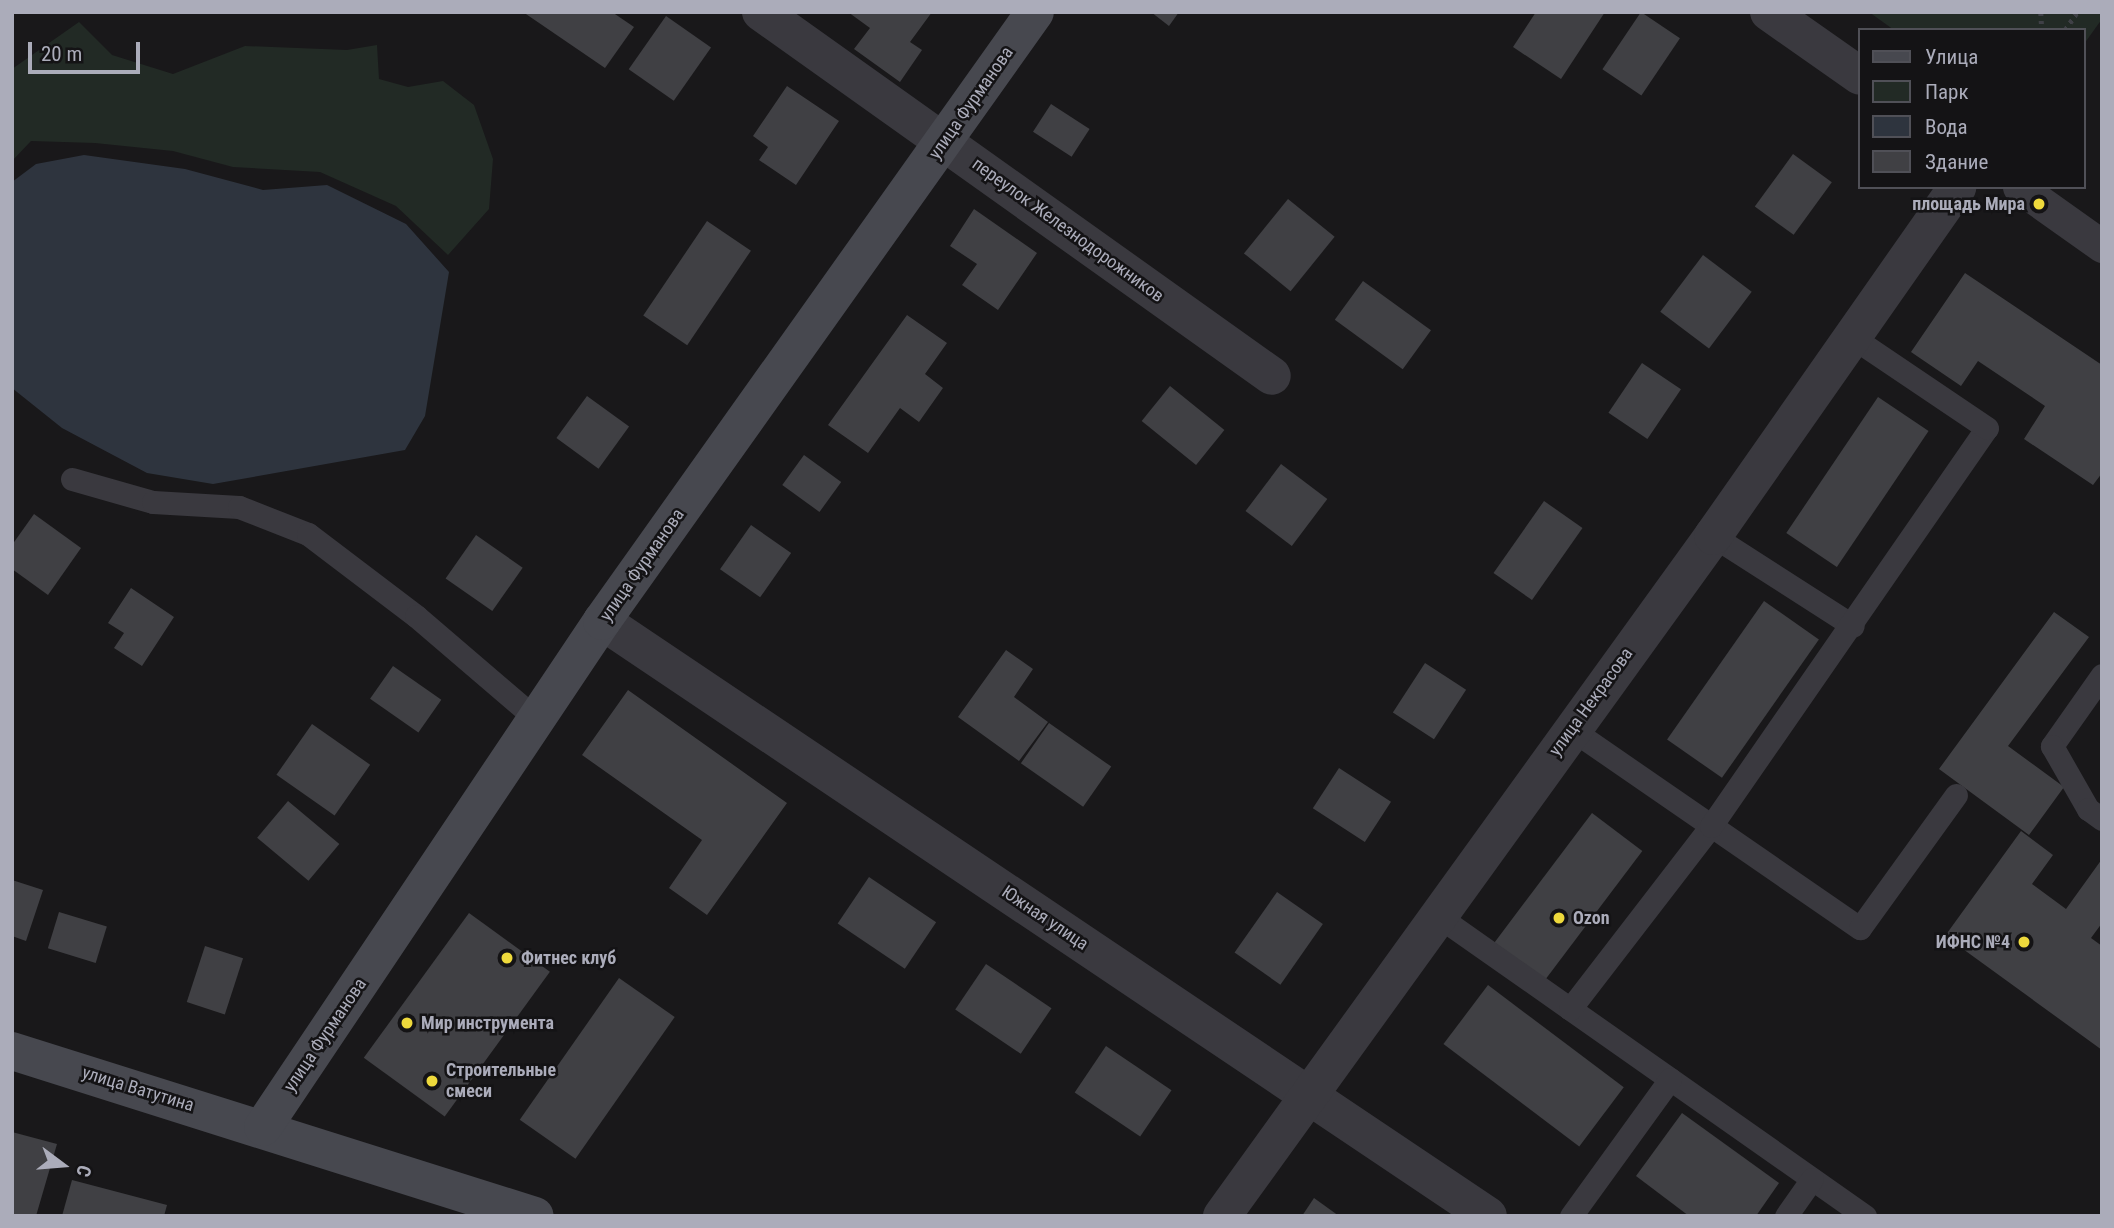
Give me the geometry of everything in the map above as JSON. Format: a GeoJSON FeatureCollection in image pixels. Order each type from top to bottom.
{"type":"FeatureCollection","features":[{"type":"Feature","properties":{"kind":"main road","name":"улица Фурманова"},"geometry":{"type":"LineString","coordinates":[[263,1127],[602,621],[1035,12]]}},
{"type":"Feature","properties":{"kind":"main road","name":"улица Ватутина"},"geometry":{"type":"LineString","coordinates":[[12,1051],[263,1127],[535,1216]]}},
{"type":"Feature","properties":{"kind":"street","name":"переулок Железнодорожников"},"geometry":{"type":"LineString","coordinates":[[761,12],[1272,376]]}},
{"type":"Feature","properties":{"kind":"street"},"geometry":{"type":"LineString","coordinates":[[1769,12],[1858,75]]}},
{"type":"Feature","properties":{"kind":"street","name":"улица Некрасова"},"geometry":{"type":"LineString","coordinates":[[1222,1216],[1571,729],[1713,536],[1957,189]]}},
{"type":"Feature","properties":{"kind":"street"},"geometry":{"type":"LineString","coordinates":[[2022,189],[2102,246]]}},
{"type":"Feature","properties":{"kind":"street","name":"Южная улица"},"geometry":{"type":"LineString","coordinates":[[602,621],[1488,1216]]}},
{"type":"Feature","properties":{"kind":"lane"},"geometry":{"type":"LineString","coordinates":[[1570,1009],[1711,826],[1853,626],[1987,428],[1852,337]]}},
{"type":"Feature","properties":{"kind":"lane"},"geometry":{"type":"LineString","coordinates":[[72,479],[153,502],[239,507],[308,534],[416,616],[536,719]]}},
{"type":"Feature","properties":{"kind":"lane"},"geometry":{"type":"LineString","coordinates":[[1713,536],[1853,626]]}},
{"type":"Feature","properties":{"kind":"lane"},"geometry":{"type":"LineString","coordinates":[[2102,675],[2052,746],[2088,809],[2102,818]]}},
{"type":"Feature","properties":{"kind":"lane"},"geometry":{"type":"LineString","coordinates":[[1571,729],[1860,929],[1956,795]]}},
{"type":"Feature","properties":{"kind":"lane"},"geometry":{"type":"LineString","coordinates":[[1438,916],[1865,1216]]}},
{"type":"Feature","properties":{"kind":"lane"},"geometry":{"type":"LineString","coordinates":[[1571,1216],[1670,1079]]}},
{"type":"Feature","properties":{"kind":"lane"},"geometry":{"type":"LineString","coordinates":[[1786,1216],[1812,1179]]}},
{"type":"Feature","properties":{"kind":"path"},"geometry":{"type":"LineString","coordinates":[[2066,28],[2077,12]]}},
{"type":"Feature","properties":{"kind":"green space"},"geometry":{"type":"Polygon","coordinates":[[[1869,12],[2102,12],[2102,19],[2086,41],[2086,28],[1891,28],[1869,12]]]}},
{"type":"Feature","properties":{"kind":"green space"},"geometry":{"type":"Polygon","coordinates":[[[79,22],[112,55],[173,74],[245,46],[347,50],[377,45],[379,79],[408,87],[443,81],[474,105],[493,159],[489,209],[448,255],[396,206],[320,172],[233,167],[173,151],[95,143],[31,141],[12,161],[12,69],[79,22]]]}},
{"type":"Feature","properties":{"kind":"water"},"geometry":{"type":"Polygon","coordinates":[[[84,155],[185,169],[263,190],[327,185],[406,224],[449,272],[425,416],[405,450],[213,484],[147,473],[62,428],[12,388],[12,182],[36,164],[84,155]]]}},
{"type":"Feature","properties":{"kind":"building"},"geometry":{"type":"Polygon","coordinates":[[[523,12],[612,12],[634,27],[605,68],[523,12]]]}},
{"type":"Feature","properties":{"kind":"building"},"geometry":{"type":"Polygon","coordinates":[[[848,12],[932,12],[910,42],[922,50],[900,82],[854,49],[870,28],[848,12]]]}},
{"type":"Feature","properties":{"kind":"building"},"geometry":{"type":"Polygon","coordinates":[[[1151,12],[1179,12],[1169,26],[1151,12]]]}},
{"type":"Feature","properties":{"kind":"building"},"geometry":{"type":"Polygon","coordinates":[[[1536,12],[1605,12],[1561,79],[1513,47],[1536,12]]]}},
{"type":"Feature","properties":{"kind":"building"},"geometry":{"type":"Polygon","coordinates":[[[1641,12],[1680,38],[1641,95],[1602,69],[1641,12]]]}},
{"type":"Feature","properties":{"kind":"building"},"geometry":{"type":"Polygon","coordinates":[[[666,16],[711,48],[674,101],[629,69],[666,16]]]}},
{"type":"Feature","properties":{"kind":"building"},"geometry":{"type":"Polygon","coordinates":[[[787,86],[839,121],[796,185],[759,160],[768,147],[753,136],[787,86]]]}},
{"type":"Feature","properties":{"kind":"building"},"geometry":{"type":"Polygon","coordinates":[[[1051,104],[1090,129],[1072,157],[1033,132],[1051,104]]]}},
{"type":"Feature","properties":{"kind":"building"},"geometry":{"type":"Polygon","coordinates":[[[1793,154],[1832,182],[1794,235],[1755,207],[1793,154]]]}},
{"type":"Feature","properties":{"kind":"building"},"geometry":{"type":"Polygon","coordinates":[[[1288,199],[1335,237],[1291,291],[1244,253],[1288,199]]]}},
{"type":"Feature","properties":{"kind":"building"},"geometry":{"type":"Polygon","coordinates":[[[974,209],[1037,253],[998,310],[962,285],[977,264],[950,246],[974,209]]]}},
{"type":"Feature","properties":{"kind":"building"},"geometry":{"type":"Polygon","coordinates":[[[707,221],[751,251],[687,345],[643,316],[707,221]]]}},
{"type":"Feature","properties":{"kind":"building"},"geometry":{"type":"Polygon","coordinates":[[[1703,255],[1752,292],[1709,348],[1660,312],[1703,255]]]}},
{"type":"Feature","properties":{"kind":"building"},"geometry":{"type":"Polygon","coordinates":[[[1965,273],[2102,365],[2102,473],[2093,485],[2024,439],[2045,406],[1978,361],[1961,386],[1911,352],[1965,273]]]}},
{"type":"Feature","properties":{"kind":"building"},"geometry":{"type":"Polygon","coordinates":[[[1363,281],[1431,330],[1403,369],[1335,320],[1363,281]]]}},
{"type":"Feature","properties":{"kind":"building"},"geometry":{"type":"Polygon","coordinates":[[[907,315],[947,343],[925,374],[943,388],[919,422],[900,408],[868,453],[828,425],[907,315]]]}},
{"type":"Feature","properties":{"kind":"building"},"geometry":{"type":"Polygon","coordinates":[[[1642,363],[1681,389],[1647,439],[1608,413],[1642,363]]]}},
{"type":"Feature","properties":{"kind":"building"},"geometry":{"type":"Polygon","coordinates":[[[1170,386],[1224,430],[1196,465],[1142,421],[1170,386]]]}},
{"type":"Feature","properties":{"kind":"building"},"geometry":{"type":"Polygon","coordinates":[[[587,396],[629,427],[599,469],[556,438],[587,396]]]}},
{"type":"Feature","properties":{"kind":"building"},"geometry":{"type":"Polygon","coordinates":[[[1878,397],[1929,431],[1837,567],[1786,533],[1878,397]]]}},
{"type":"Feature","properties":{"kind":"building"},"geometry":{"type":"Polygon","coordinates":[[[804,455],[841,482],[819,512],[782,485],[804,455]]]}},
{"type":"Feature","properties":{"kind":"building"},"geometry":{"type":"Polygon","coordinates":[[[1281,464],[1327,499],[1292,546],[1245,511],[1281,464]]]}},
{"type":"Feature","properties":{"kind":"building"},"geometry":{"type":"Polygon","coordinates":[[[1544,501],[1583,528],[1532,600],[1494,573],[1544,501]]]}},
{"type":"Feature","properties":{"kind":"building"},"geometry":{"type":"Polygon","coordinates":[[[34,514],[81,548],[48,595],[12,569],[12,545],[34,514]]]}},
{"type":"Feature","properties":{"kind":"building"},"geometry":{"type":"Polygon","coordinates":[[[751,525],[791,553],[760,597],[720,569],[751,525]]]}},
{"type":"Feature","properties":{"kind":"building"},"geometry":{"type":"Polygon","coordinates":[[[476,535],[523,568],[492,611],[446,578],[476,535]]]}},
{"type":"Feature","properties":{"kind":"building"},"geometry":{"type":"Polygon","coordinates":[[[131,588],[174,617],[142,666],[114,648],[124,633],[108,623],[131,588]]]}},
{"type":"Feature","properties":{"kind":"building"},"geometry":{"type":"Polygon","coordinates":[[[1764,601],[1819,639],[1722,778],[1667,739],[1764,601]]]}},
{"type":"Feature","properties":{"kind":"building"},"geometry":{"type":"Polygon","coordinates":[[[2054,612],[2089,637],[2008,746],[2064,787],[2029,835],[1939,769],[2054,612]]]}},
{"type":"Feature","properties":{"kind":"building"},"geometry":{"type":"Polygon","coordinates":[[[1006,650],[1033,669],[1014,697],[1048,722],[1019,761],[958,717],[1006,650]]]}},
{"type":"Feature","properties":{"kind":"building"},"geometry":{"type":"Polygon","coordinates":[[[1425,663],[1466,690],[1434,739],[1393,712],[1425,663]]]}},
{"type":"Feature","properties":{"kind":"building"},"geometry":{"type":"Polygon","coordinates":[[[393,666],[441,700],[418,733],[370,699],[393,666]]]}},
{"type":"Feature","properties":{"kind":"building"},"geometry":{"type":"Polygon","coordinates":[[[628,690],[787,803],[707,915],[669,888],[702,840],[582,755],[628,690]]]}},
{"type":"Feature","properties":{"kind":"building"},"geometry":{"type":"Polygon","coordinates":[[[1049,723],[1111,767],[1083,807],[1021,763],[1049,723]]]}},
{"type":"Feature","properties":{"kind":"building"},"geometry":{"type":"Polygon","coordinates":[[[312,724],[370,765],[335,816],[276,775],[312,724]]]}},
{"type":"Feature","properties":{"kind":"building"},"geometry":{"type":"Polygon","coordinates":[[[1339,768],[1391,802],[1365,842],[1313,808],[1339,768]]]}},
{"type":"Feature","properties":{"kind":"building"},"geometry":{"type":"Polygon","coordinates":[[[288,801],[339,844],[308,881],[257,838],[288,801]]]}},
{"type":"Feature","properties":{"kind":"building"},"geometry":{"type":"Polygon","coordinates":[[[1592,813],[1642,851],[1545,980],[1495,942],[1592,813]]]}},
{"type":"Feature","properties":{"kind":"building","name":"ИФНС №4"},"geometry":{"type":"Polygon","coordinates":[[[2021,831],[2053,855],[2032,884],[2066,909],[2102,859],[2102,923],[2091,938],[2102,946],[2102,1050],[1945,936],[2021,831]]]}},
{"type":"Feature","properties":{"kind":"building"},"geometry":{"type":"Polygon","coordinates":[[[869,877],[936,922],[905,969],[838,923],[869,877]]]}},
{"type":"Feature","properties":{"kind":"building"},"geometry":{"type":"Polygon","coordinates":[[[12,880],[43,890],[26,941],[12,936],[12,880]]]}},
{"type":"Feature","properties":{"kind":"building"},"geometry":{"type":"Polygon","coordinates":[[[1277,892],[1323,924],[1280,985],[1235,953],[1277,892]]]}},
{"type":"Feature","properties":{"kind":"building"},"geometry":{"type":"Polygon","coordinates":[[[59,912],[107,927],[96,963],[48,948],[59,912]]]}},
{"type":"Feature","properties":{"kind":"building"},"geometry":{"type":"Polygon","coordinates":[[[469,913],[550,972],[445,1117],[364,1058],[469,913]]]}},
{"type":"Feature","properties":{"kind":"building"},"geometry":{"type":"Polygon","coordinates":[[[205,946],[243,958],[225,1014],[187,1002],[205,946]]]}},
{"type":"Feature","properties":{"kind":"building"},"geometry":{"type":"Polygon","coordinates":[[[986,964],[1051,1008],[1021,1054],[955,1010],[986,964]]]}},
{"type":"Feature","properties":{"kind":"building"},"geometry":{"type":"Polygon","coordinates":[[[619,978],[675,1017],[575,1159],[520,1120],[619,978]]]}},
{"type":"Feature","properties":{"kind":"building"},"geometry":{"type":"Polygon","coordinates":[[[1488,985],[1624,1087],[1579,1146],[1443,1044],[1488,985]]]}},
{"type":"Feature","properties":{"kind":"building"},"geometry":{"type":"Polygon","coordinates":[[[1106,1046],[1171,1090],[1140,1137],[1075,1092],[1106,1046]]]}},
{"type":"Feature","properties":{"kind":"building"},"geometry":{"type":"Polygon","coordinates":[[[1682,1113],[1779,1183],[1756,1216],[1689,1216],[1636,1176],[1682,1113]]]}},
{"type":"Feature","properties":{"kind":"building"},"geometry":{"type":"Polygon","coordinates":[[[12,1132],[57,1144],[36,1216],[12,1216],[12,1132]]]}},
{"type":"Feature","properties":{"kind":"building"},"geometry":{"type":"Polygon","coordinates":[[[72,1180],[167,1205],[164,1216],[62,1216],[72,1180]]]}},
{"type":"Feature","properties":{"kind":"building"},"geometry":{"type":"Polygon","coordinates":[[[1314,1198],[1339,1216],[1302,1216],[1314,1198]]]}},
{"type":"Feature","properties":{"kind":"place","name":"площадь Мира"},"geometry":{"type":"Point","coordinates":[2039,204]}},
{"type":"Feature","properties":{"kind":"place","name":"Ozon"},"geometry":{"type":"Point","coordinates":[1559,918]}},
{"type":"Feature","properties":{"kind":"place","name":"ИФНС №4"},"geometry":{"type":"Point","coordinates":[2024,942]}},
{"type":"Feature","properties":{"kind":"place","name":"Фитнес клуб"},"geometry":{"type":"Point","coordinates":[507,958]}},
{"type":"Feature","properties":{"kind":"place","name":"Мир инструмента"},"geometry":{"type":"Point","coordinates":[407,1023]}},
{"type":"Feature","properties":{"kind":"place","name":"Строительные смеси"},"geometry":{"type":"Point","coordinates":[432,1081]}}]}
